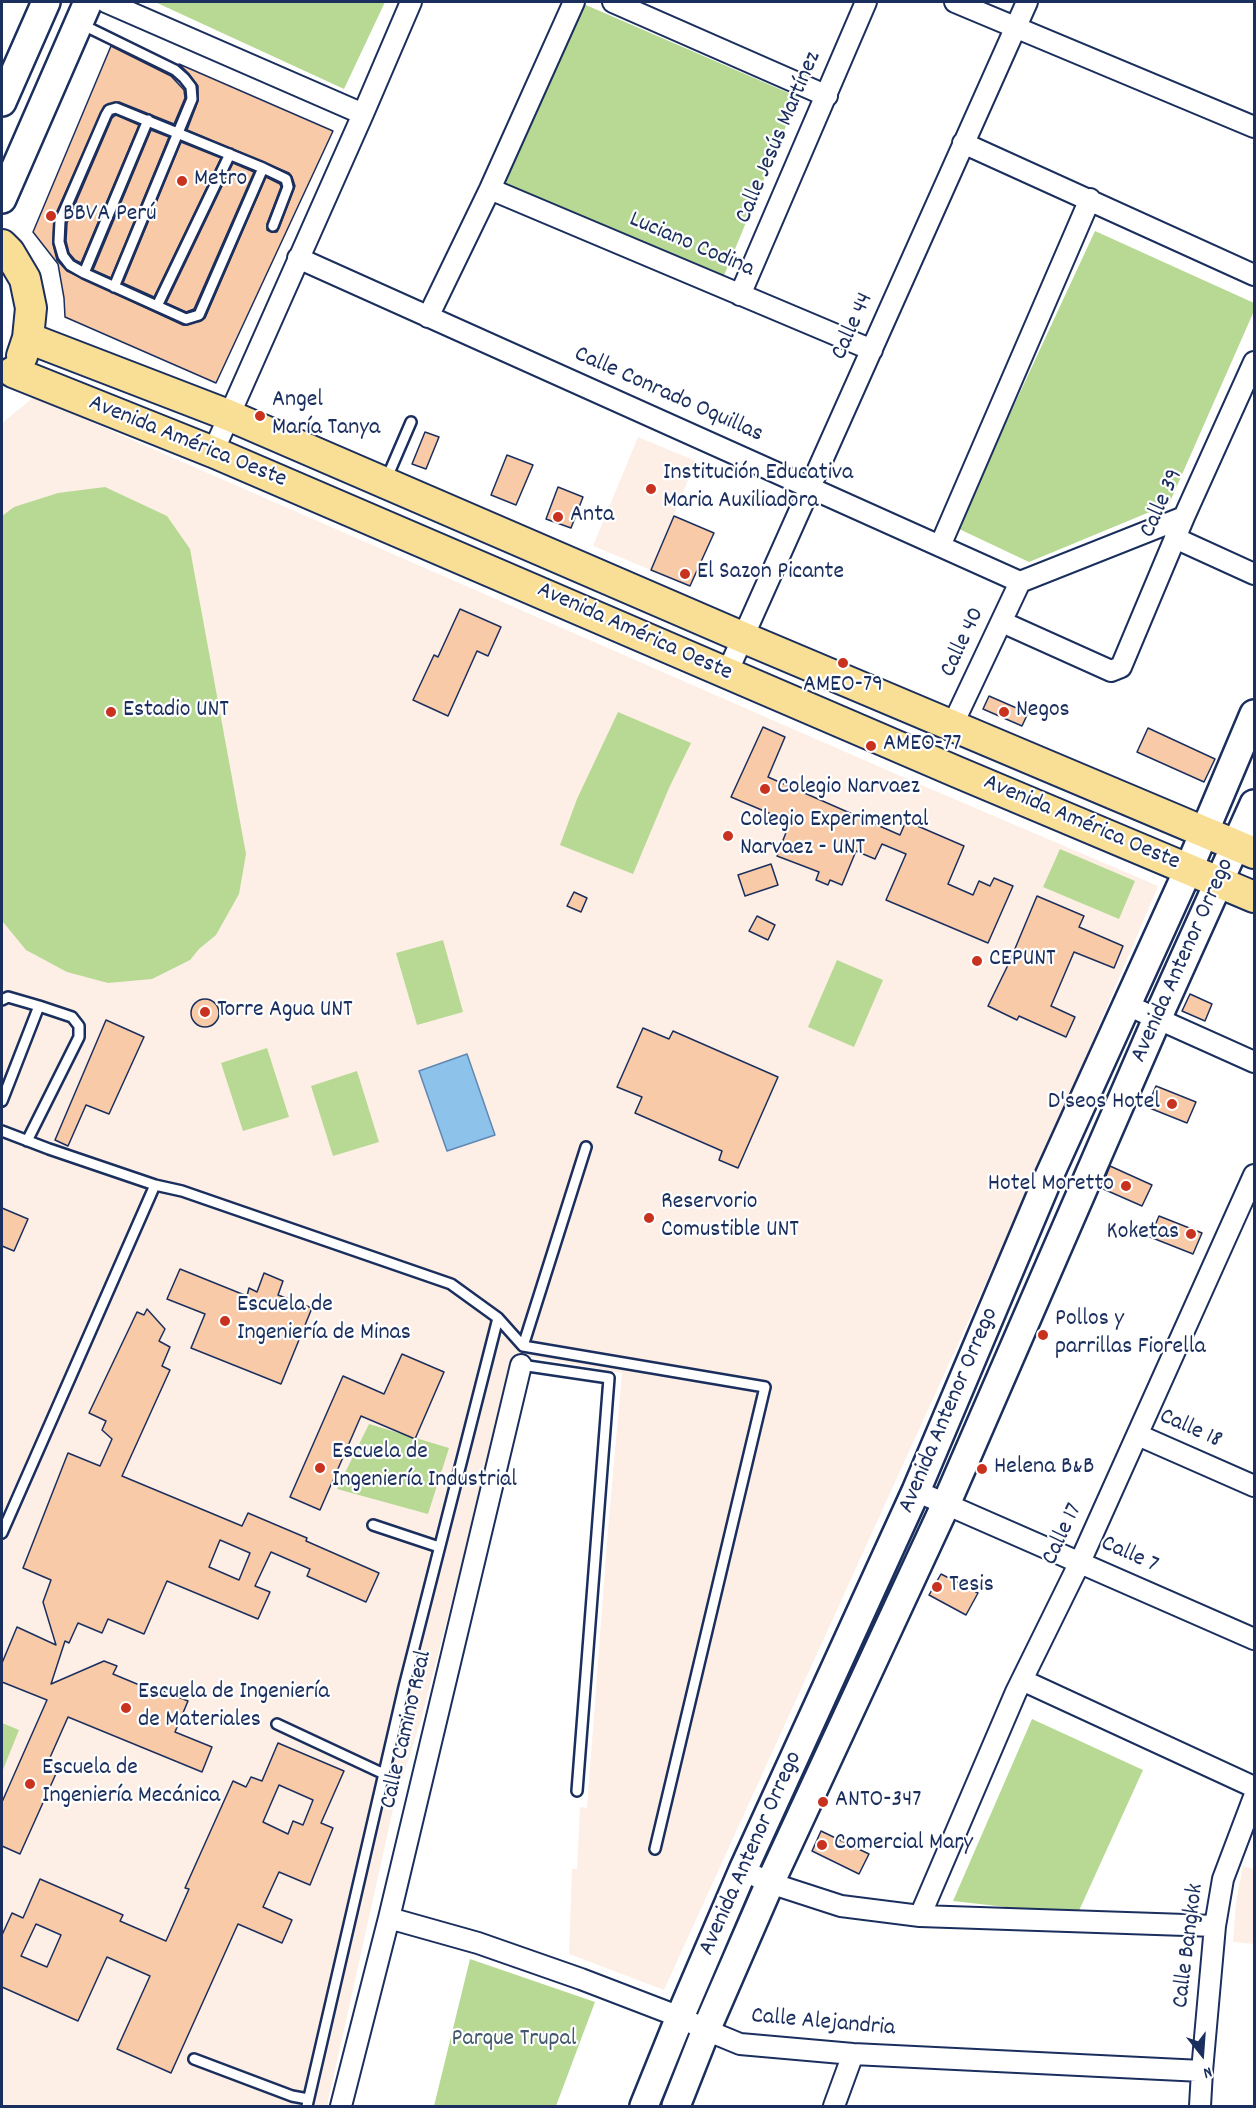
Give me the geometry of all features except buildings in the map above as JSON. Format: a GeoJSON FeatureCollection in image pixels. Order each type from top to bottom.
{"type":"FeatureCollection","features":[{"type":"Feature","properties":{"kind":"main road"},"geometry":{"type":"LineString","coordinates":[[2,245],[9,252],[24,279],[31,308],[28,338],[22,356],[7,378]]}},
{"type":"Feature","properties":{"kind":"main road","name":"Avenida América Oeste"},"geometry":{"type":"LineString","coordinates":[[28,338],[228,415],[742,637],[1245,849]]}},
{"type":"Feature","properties":{"kind":"main road","name":"Avenida América Oeste"},"geometry":{"type":"LineString","coordinates":[[7,378],[213,452],[957,772],[1254,897]]}},
{"type":"Feature","properties":{"kind":"street"},"geometry":{"type":"LineString","coordinates":[[2,102],[46,2]]}},
{"type":"Feature","properties":{"kind":"street"},"geometry":{"type":"LineString","coordinates":[[106,2],[363,114]]}},
{"type":"Feature","properties":{"kind":"street"},"geometry":{"type":"LineString","coordinates":[[213,452],[411,2]]}},
{"type":"Feature","properties":{"kind":"street"},"geometry":{"type":"LineString","coordinates":[[428,317],[490,189],[574,2]]}},
{"type":"Feature","properties":{"kind":"street"},"geometry":{"type":"LineString","coordinates":[[613,2],[827,96]]}},
{"type":"Feature","properties":{"kind":"street","name":"Calle Jesús Martínez"},"geometry":{"type":"LineString","coordinates":[[740,295],[866,2]]}},
{"type":"Feature","properties":{"kind":"street"},"geometry":{"type":"LineString","coordinates":[[955,2],[1254,127]]}},
{"type":"Feature","properties":{"kind":"street","name":"Calle 44"},"geometry":{"type":"LineString","coordinates":[[727,673],[1027,2]]}},
{"type":"Feature","properties":{"kind":"street"},"geometry":{"type":"LineString","coordinates":[[2,199],[83,12]]}},
{"type":"Feature","properties":{"kind":"street"},"geometry":{"type":"LineString","coordinates":[[963,143],[1254,275]]}},
{"type":"Feature","properties":{"kind":"street","name":"Luciano Codina"},"geometry":{"type":"LineString","coordinates":[[490,189],[872,350]]}},
{"type":"Feature","properties":{"kind":"street"},"geometry":{"type":"LineString","coordinates":[[940,546],[1090,200]]}},
{"type":"Feature","properties":{"kind":"street","name":"Calle Conrado Oquillas"},"geometry":{"type":"LineString","coordinates":[[298,258],[1020,582]]}},
{"type":"Feature","properties":{"kind":"street","name":"Calle 39"},"geometry":{"type":"LineString","coordinates":[[1002,622],[1111,671],[1121,667],[1184,517],[1254,362]]}},
{"type":"Feature","properties":{"kind":"street"},"geometry":{"type":"LineString","coordinates":[[1020,582],[1184,517]]}},
{"type":"Feature","properties":{"kind":"street"},"geometry":{"type":"LineString","coordinates":[[1175,538],[1254,573]]}},
{"type":"Feature","properties":{"kind":"street","name":"Calle 40"},"geometry":{"type":"LineString","coordinates":[[952,726],[1020,582]]}},
{"type":"Feature","properties":{"kind":"street","name":"Avenida Antenor Orrego"},"geometry":{"type":"LineString","coordinates":[[644,2106],[743,1870],[916,1491],[1050,1173],[1204,832],[1247,752],[1254,714]]}},
{"type":"Feature","properties":{"kind":"street","name":"Avenida Antenor Orrego"},"geometry":{"type":"LineString","coordinates":[[676,2106],[706,2030],[770,1883],[946,1504],[1157,1019],[1220,882],[1245,849],[1254,804]]}},
{"type":"Feature","properties":{"kind":"street"},"geometry":{"type":"LineString","coordinates":[[1127,1005],[1254,1062]]}},
{"type":"Feature","properties":{"kind":"street","name":"Calle 17"},"geometry":{"type":"LineString","coordinates":[[920,1916],[1022,1680],[1080,1562],[1254,1175]]}},
{"type":"Feature","properties":{"kind":"street","name":"Calle Camino Real"},"geometry":{"type":"LineString","coordinates":[[341,2106],[389,1918],[522,1355]]}},
{"type":"Feature","properties":{"kind":"street","name":"Calle 18"},"geometry":{"type":"LineString","coordinates":[[1138,1435],[1254,1486]]}},
{"type":"Feature","properties":{"kind":"street","name":"Calle 7"},"geometry":{"type":"LineString","coordinates":[[916,1491],[1254,1639]]}},
{"type":"Feature","properties":{"kind":"street"},"geometry":{"type":"LineString","coordinates":[[1022,1680],[1254,1787]]}},
{"type":"Feature","properties":{"kind":"street","name":"Calle Bangkok"},"geometry":{"type":"LineString","coordinates":[[1200,2106],[1215,1926],[1223,1879],[1254,1797]]}},
{"type":"Feature","properties":{"kind":"street"},"geometry":{"type":"LineString","coordinates":[[743,1870],[770,1883],[841,1906],[920,1916],[1215,1926]]}},
{"type":"Feature","properties":{"kind":"street","name":"Calle Alejandria"},"geometry":{"type":"LineString","coordinates":[[389,1918],[478,1943],[680,2017],[740,2044],[853,2054],[1202,2071]]}},
{"type":"Feature","properties":{"kind":"street"},"geometry":{"type":"LineString","coordinates":[[834,2106],[853,2054]]}},
{"type":"Feature","properties":{"kind":"lane"},"geometry":{"type":"LineString","coordinates":[[83,12],[175,70],[191,87],[192,99],[114,287]]}},
{"type":"Feature","properties":{"kind":"lane"},"geometry":{"type":"LineString","coordinates":[[263,168],[199,315],[186,319],[84,273],[70,265],[63,256],[59,242],[60,221],[109,110],[116,108],[230,154],[263,168],[286,179],[288,188],[273,226]]}},
{"type":"Feature","properties":{"kind":"lane"},"geometry":{"type":"LineString","coordinates":[[84,273],[148,120]]}},
{"type":"Feature","properties":{"kind":"lane"},"geometry":{"type":"LineString","coordinates":[[157,306],[230,154]]}},
{"type":"Feature","properties":{"kind":"lane"},"geometry":{"type":"LineString","coordinates":[[385,482],[411,422]]}},
{"type":"Feature","properties":{"kind":"lane"},"geometry":{"type":"LineString","coordinates":[[2,1000],[8,997],[72,1017],[79,1026],[80,1037],[27,1141]]}},
{"type":"Feature","properties":{"kind":"lane"},"geometry":{"type":"LineString","coordinates":[[2,1101],[39,1006]]}},
{"type":"Feature","properties":{"kind":"lane"},"geometry":{"type":"LineString","coordinates":[[2,1131],[450,1284],[498,1318],[522,1355],[609,1378],[577,1791]]}},
{"type":"Feature","properties":{"kind":"lane"},"geometry":{"type":"LineString","coordinates":[[522,1355],[586,1147]]}},
{"type":"Feature","properties":{"kind":"lane"},"geometry":{"type":"LineString","coordinates":[[2,1533],[155,1185]]}},
{"type":"Feature","properties":{"kind":"lane"},"geometry":{"type":"LineString","coordinates":[[194,2059],[308,2103],[384,1774],[498,1318]]}},
{"type":"Feature","properties":{"kind":"lane"},"geometry":{"type":"LineString","coordinates":[[522,1355],[765,1387],[655,1849]]}},
{"type":"Feature","properties":{"kind":"lane"},"geometry":{"type":"LineString","coordinates":[[373,1525],[439,1547]]}},
{"type":"Feature","properties":{"kind":"lane"},"geometry":{"type":"LineString","coordinates":[[277,1724],[384,1774]]}},
{"type":"Feature","properties":{"kind":"shaded area"},"geometry":{"type":"Polygon","coordinates":[[[34,397],[912,781],[1158,886],[1048,1146],[664,1990],[569,1954],[572,1869],[577,1869],[580,1807],[587,1808],[622,1373],[516,1354],[421,1720],[394,1805],[327,2106],[2,2106],[2,423],[34,397]]]}},
{"type":"Feature","properties":{"kind":"shaded area","name":"Institución Educativa Maria Auxiliadora"},"geometry":{"type":"Polygon","coordinates":[[[638,437],[696,461],[651,570],[593,546],[638,437]]]}},
{"type":"Feature","properties":{"kind":"shaded area"},"geometry":{"type":"Polygon","coordinates":[[[1243,1866],[1254,1869],[1254,1944],[1233,1942],[1236,1902],[1243,1866]]]}},
{"type":"Feature","properties":{"kind":"green space"},"geometry":{"type":"Polygon","coordinates":[[[155,2],[385,2],[344,89],[155,2]]]}},
{"type":"Feature","properties":{"kind":"green space"},"geometry":{"type":"Polygon","coordinates":[[[579,2],[798,97],[723,278],[495,182],[579,2]]]}},
{"type":"Feature","properties":{"kind":"green space"},"geometry":{"type":"Polygon","coordinates":[[[1095,231],[1254,303],[1254,311],[1169,504],[1029,562],[957,528],[1095,231]]]}},
{"type":"Feature","properties":{"kind":"green space","name":"Estadio UNT"},"geometry":{"type":"Polygon","coordinates":[[[105,487],[167,516],[190,549],[246,854],[239,894],[216,935],[190,960],[152,979],[108,983],[67,972],[26,950],[3,922],[2,914],[2,516],[14,507],[58,493],[105,487]]]}},
{"type":"Feature","properties":{"kind":"green space"},"geometry":{"type":"Polygon","coordinates":[[[618,712],[691,743],[669,788],[633,874],[560,845],[577,799],[618,712]]]}},
{"type":"Feature","properties":{"kind":"green space"},"geometry":{"type":"Polygon","coordinates":[[[1060,849],[1135,881],[1119,919],[1043,887],[1060,849]]]}},
{"type":"Feature","properties":{"kind":"green space"},"geometry":{"type":"Polygon","coordinates":[[[443,940],[463,1012],[417,1025],[396,953],[443,940]]]}},
{"type":"Feature","properties":{"kind":"green space"},"geometry":{"type":"Polygon","coordinates":[[[837,960],[883,980],[854,1047],[808,1027],[837,960]]]}},
{"type":"Feature","properties":{"kind":"green space"},"geometry":{"type":"Polygon","coordinates":[[[267,1048],[289,1117],[243,1131],[221,1063],[267,1048]]]}},
{"type":"Feature","properties":{"kind":"green space"},"geometry":{"type":"Polygon","coordinates":[[[357,1071],[379,1142],[333,1156],[311,1086],[357,1071]]]}},
{"type":"Feature","properties":{"kind":"green space"},"geometry":{"type":"Polygon","coordinates":[[[369,1424],[449,1448],[428,1514],[337,1489],[369,1424]]]}},
{"type":"Feature","properties":{"kind":"green space"},"geometry":{"type":"Polygon","coordinates":[[[1032,1719],[1143,1770],[1077,1915],[953,1901],[1032,1719]]]}},
{"type":"Feature","properties":{"kind":"green space"},"geometry":{"type":"Polygon","coordinates":[[[2,1723],[19,1730],[2,1772],[2,1723]]]}},
{"type":"Feature","properties":{"kind":"green space","name":"Parque Trupal"},"geometry":{"type":"Polygon","coordinates":[[[470,1959],[595,2002],[556,2106],[434,2106],[470,1959]]]}},
{"type":"Feature","properties":{"kind":"water"},"geometry":{"type":"Polygon","coordinates":[[[467,1054],[495,1135],[447,1151],[419,1071],[467,1054]]]}},
{"type":"Feature","properties":{"kind":"place","name":"Metro"},"geometry":{"type":"Point","coordinates":[182,181]}},
{"type":"Feature","properties":{"kind":"place","name":"BBVA Perú"},"geometry":{"type":"Point","coordinates":[51,216]}},
{"type":"Feature","properties":{"kind":"place","name":"Angel María Tanya"},"geometry":{"type":"Point","coordinates":[260,416]}},
{"type":"Feature","properties":{"kind":"place","name":"Institución Educativa Maria Auxiliadora"},"geometry":{"type":"Point","coordinates":[651,489]}},
{"type":"Feature","properties":{"kind":"place","name":"Anta"},"geometry":{"type":"Point","coordinates":[558,517]}},
{"type":"Feature","properties":{"kind":"place","name":"El Sazon Picante"},"geometry":{"type":"Point","coordinates":[685,574]}},
{"type":"Feature","properties":{"kind":"place","name":"AMEO-79"},"geometry":{"type":"Point","coordinates":[843,663]}},
{"type":"Feature","properties":{"kind":"place","name":"Estadio UNT"},"geometry":{"type":"Point","coordinates":[111,712]}},
{"type":"Feature","properties":{"kind":"place","name":"Negos"},"geometry":{"type":"Point","coordinates":[1004,712]}},
{"type":"Feature","properties":{"kind":"place","name":"AMEO-77"},"geometry":{"type":"Point","coordinates":[871,746]}},
{"type":"Feature","properties":{"kind":"place","name":"Colegio Narvaez"},"geometry":{"type":"Point","coordinates":[765,789]}},
{"type":"Feature","properties":{"kind":"place","name":"Colegio Experimental Narvaez - UNT"},"geometry":{"type":"Point","coordinates":[728,836]}},
{"type":"Feature","properties":{"kind":"place","name":"CEPUNT"},"geometry":{"type":"Point","coordinates":[977,961]}},
{"type":"Feature","properties":{"kind":"place","name":"Torre Agua UNT"},"geometry":{"type":"Point","coordinates":[205,1012]}},
{"type":"Feature","properties":{"kind":"place","name":"D'seos Hotel"},"geometry":{"type":"Point","coordinates":[1172,1104]}},
{"type":"Feature","properties":{"kind":"place","name":"Hotel Moretto"},"geometry":{"type":"Point","coordinates":[1126,1186]}},
{"type":"Feature","properties":{"kind":"place","name":"Reservorio Comustible UNT"},"geometry":{"type":"Point","coordinates":[649,1218]}},
{"type":"Feature","properties":{"kind":"place","name":"Koketas"},"geometry":{"type":"Point","coordinates":[1191,1234]}},
{"type":"Feature","properties":{"kind":"place","name":"Escuela de Ingeniería de Minas"},"geometry":{"type":"Point","coordinates":[225,1321]}},
{"type":"Feature","properties":{"kind":"place","name":"Pollos y parrillas Fiorella"},"geometry":{"type":"Point","coordinates":[1043,1335]}},
{"type":"Feature","properties":{"kind":"place","name":"Escuela de Ingeniería Industrial"},"geometry":{"type":"Point","coordinates":[320,1468]}},
{"type":"Feature","properties":{"kind":"place","name":"Helena B&B"},"geometry":{"type":"Point","coordinates":[982,1469]}},
{"type":"Feature","properties":{"kind":"place","name":"Tesis"},"geometry":{"type":"Point","coordinates":[937,1587]}},
{"type":"Feature","properties":{"kind":"place","name":"Escuela de Ingeniería de Materiales"},"geometry":{"type":"Point","coordinates":[126,1708]}},
{"type":"Feature","properties":{"kind":"place","name":"Escuela de Ingeniería Mecánica"},"geometry":{"type":"Point","coordinates":[30,1784]}},
{"type":"Feature","properties":{"kind":"place","name":"ANTO-347"},"geometry":{"type":"Point","coordinates":[823,1802]}},
{"type":"Feature","properties":{"kind":"place","name":"Comercial Mary"},"geometry":{"type":"Point","coordinates":[822,1845]}}]}
